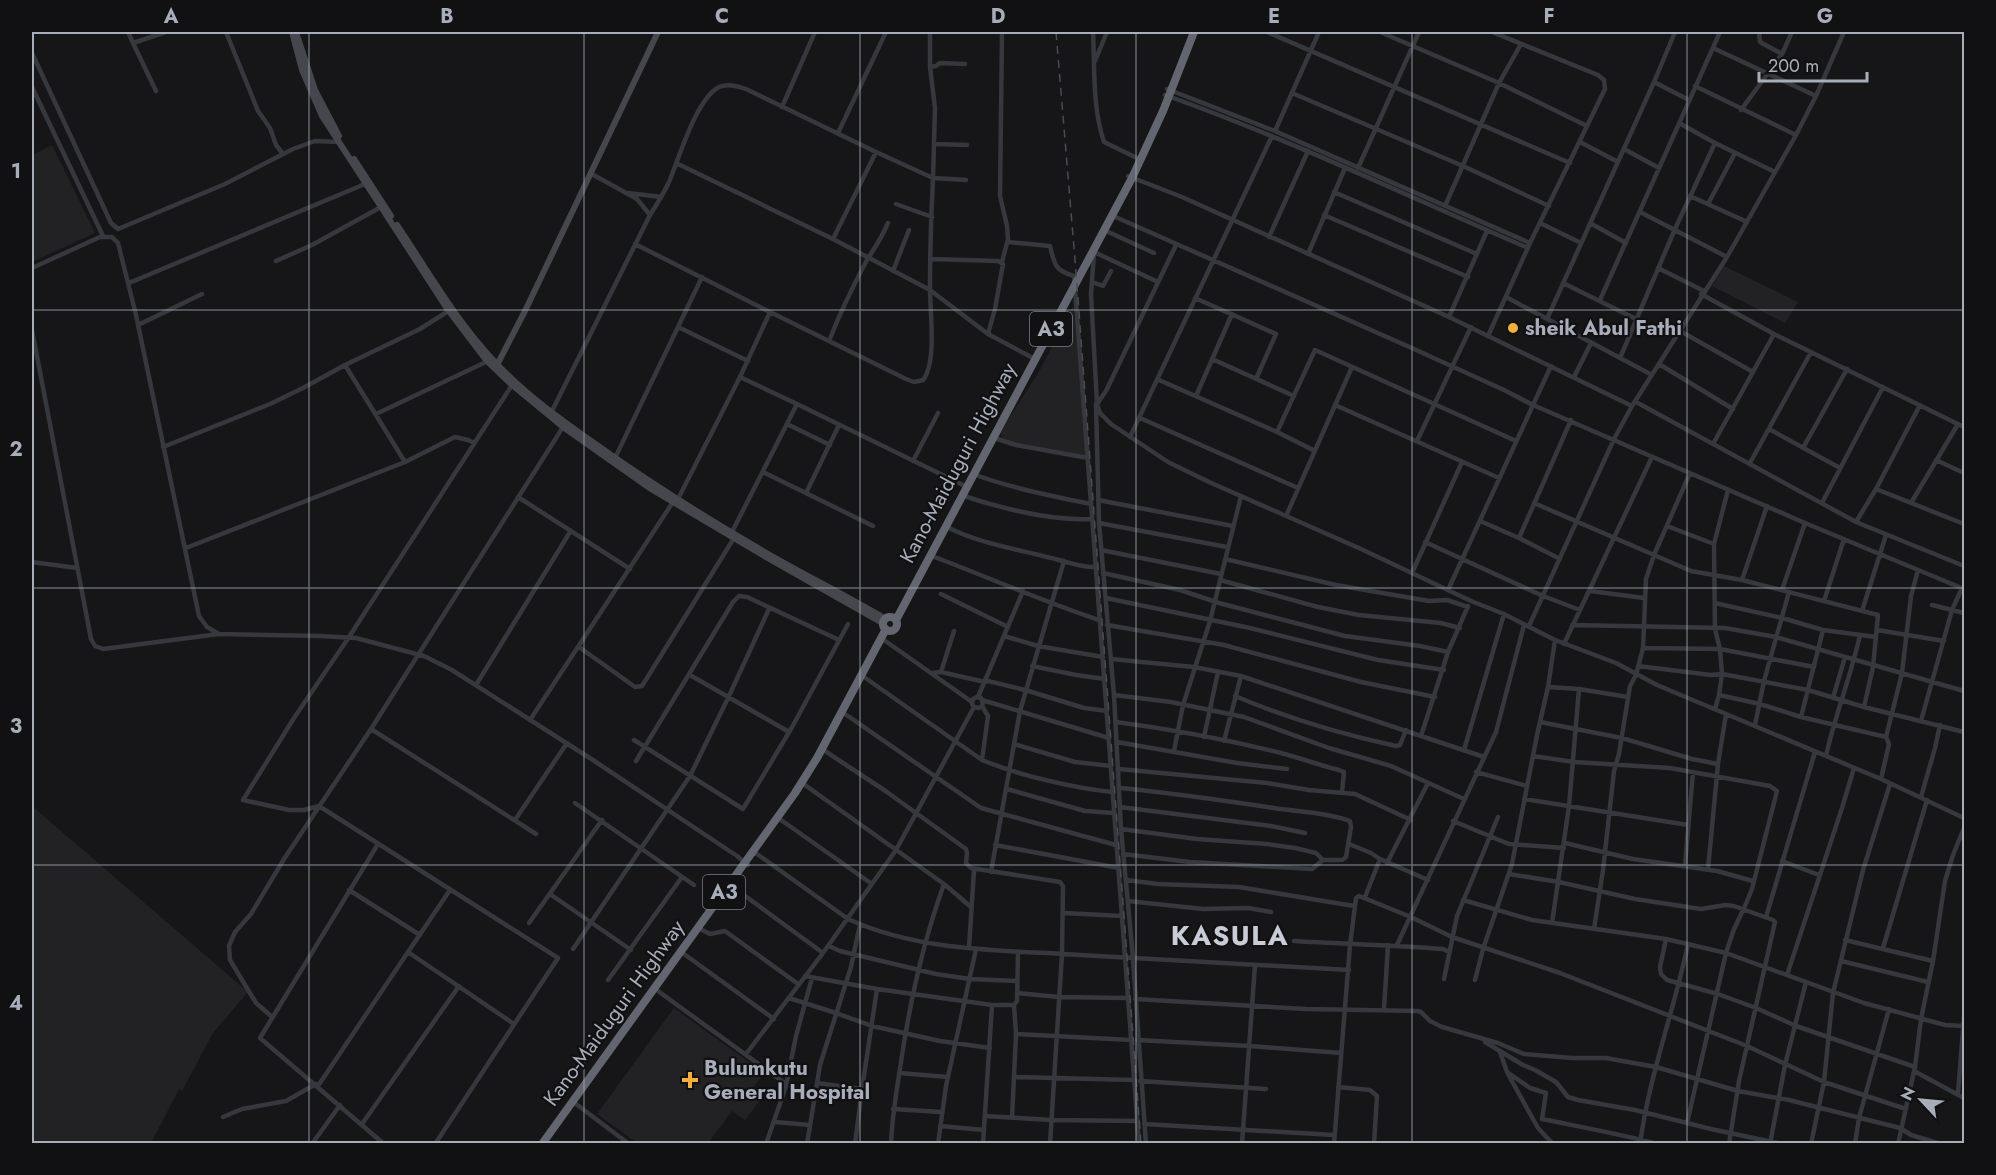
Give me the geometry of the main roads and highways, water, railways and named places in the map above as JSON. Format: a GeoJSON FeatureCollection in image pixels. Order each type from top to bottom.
{"type":"FeatureCollection","features":[{"type":"Feature","properties":{"kind":"highway","name":"Kano-Maiduguri Highway"},"geometry":{"type":"LineString","coordinates":[[547,1143],[733,886],[817,758],[888,623],[929,555],[973,474],[1074,280],[1104,230],[1168,93],[1192,32]]}},
{"type":"Feature","properties":{"kind":"highway","name":"Kano-Maiduguri Highway"},"geometry":{"type":"LineString","coordinates":[[542,1143],[747,864],[757,854],[805,785],[884,640],[888,623],[937,537],[1031,357],[1130,177],[1168,93]]}},
{"type":"Feature","properties":{"kind":"railway"},"geometry":{"type":"LineString","coordinates":[[1056,32],[1141,1144]]}},
{"type":"Feature","properties":{"kind":"place","name":"sheik Abul Fathi"},"geometry":{"type":"Point","coordinates":[1513,328]}},
{"type":"Feature","properties":{"kind":"place","name":"Bulumkutu General Hospital"},"geometry":{"type":"Point","coordinates":[690,1080]}},
{"type":"Feature","properties":{"kind":"district","name":"KASULA"},"geometry":{"type":"Point","coordinates":[1230,936]}}]}
